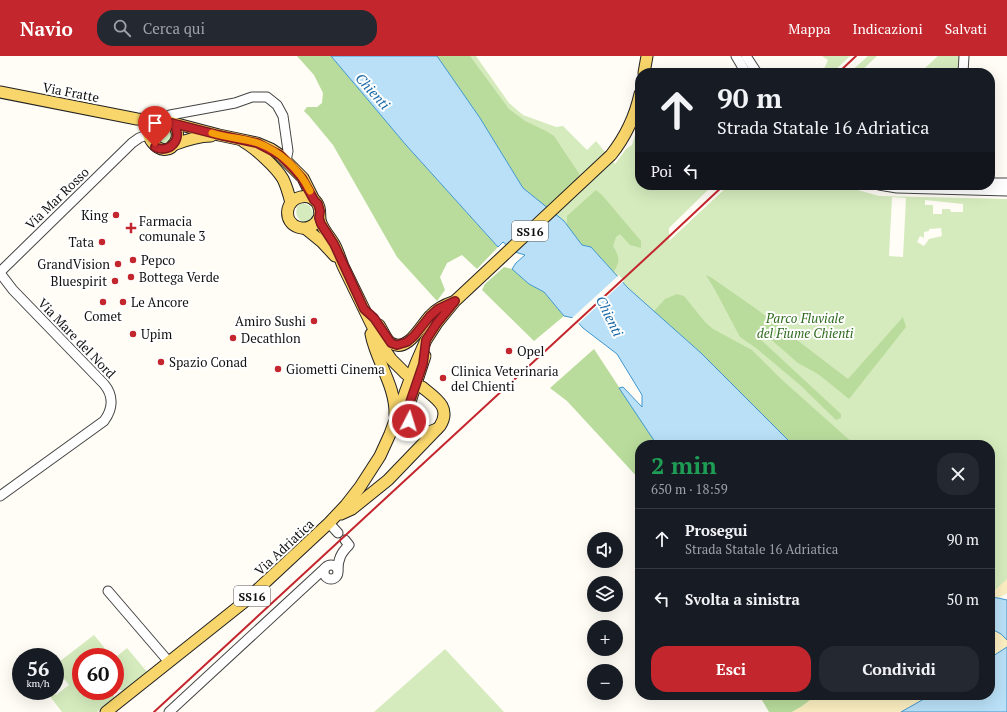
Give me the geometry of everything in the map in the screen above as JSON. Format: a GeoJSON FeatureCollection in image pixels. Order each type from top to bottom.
{"type":"FeatureCollection","features":[{"type":"Feature","properties":{"kind":"main road"},"geometry":{"type":"LineString","coordinates":[[645,68],[647,56]]}},
{"type":"Feature","properties":{"kind":"main road","name":"Via Fratte"},"geometry":{"type":"LineString","coordinates":[[0,92],[137,119],[165,122],[257,143],[280,155],[302,178],[319,209],[321,224],[334,244],[342,265],[386,353],[406,374]]}},
{"type":"Feature","properties":{"kind":"main road","name":"SS16"},"geometry":{"type":"LineString","coordinates":[[394,421],[416,362],[426,340],[437,323],[458,299],[600,166],[617,147],[627,132],[635,112]]}},
{"type":"Feature","properties":{"kind":"main road"},"geometry":{"type":"LineString","coordinates":[[137,119],[144,124],[150,137]]}},
{"type":"Feature","properties":{"kind":"main road"},"geometry":{"type":"LineString","coordinates":[[150,137],[151,126],[165,122],[175,127],[178,134],[173,145]]}},
{"type":"Feature","properties":{"kind":"main road","name":"Via Fratte"},"geometry":{"type":"LineString","coordinates":[[150,137],[157,148],[167,149],[173,145],[202,136],[219,135]]}},
{"type":"Feature","properties":{"kind":"main road","name":"Via Fratte"},"geometry":{"type":"LineString","coordinates":[[236,139],[247,144],[280,174],[287,188],[291,203],[288,212],[290,222],[296,227],[306,228],[327,246],[342,265]]}},
{"type":"Feature","properties":{"kind":"main road"},"geometry":{"type":"LineString","coordinates":[[291,203],[295,199],[302,197],[308,197],[314,200]]}},
{"type":"Feature","properties":{"kind":"main road"},"geometry":{"type":"LineString","coordinates":[[306,228],[315,224],[319,218]]}},
{"type":"Feature","properties":{"kind":"main road"},"geometry":{"type":"LineString","coordinates":[[364,309],[374,318],[388,340],[393,344],[399,345],[405,344],[412,339],[430,316],[438,309],[458,299]]}},
{"type":"Feature","properties":{"kind":"main road"},"geometry":{"type":"LineString","coordinates":[[370,321],[375,349],[394,398],[394,421]]}},
{"type":"Feature","properties":{"kind":"main road"},"geometry":{"type":"LineString","coordinates":[[426,340],[423,364],[408,408],[408,418],[413,427],[420,432],[429,432],[437,429]]}},
{"type":"Feature","properties":{"kind":"main road"},"geometry":{"type":"LineString","coordinates":[[333,520],[352,509],[383,484],[431,437],[444,419],[444,409],[438,400],[422,387]]}},
{"type":"Feature","properties":{"kind":"main road","name":"Via Adriatica"},"geometry":{"type":"LineString","coordinates":[[106,712],[243,603],[333,520],[356,493],[371,472],[382,451],[394,421]]}},
{"type":"Feature","properties":{"kind":"street"},"geometry":{"type":"LineString","coordinates":[[736,56],[743,68]]}},
{"type":"Feature","properties":{"kind":"street"},"geometry":{"type":"LineString","coordinates":[[746,56],[754,68]]}},
{"type":"Feature","properties":{"kind":"street"},"geometry":{"type":"LineString","coordinates":[[963,68],[964,56]]}},
{"type":"Feature","properties":{"kind":"street"},"geometry":{"type":"LineString","coordinates":[[165,122],[166,116],[170,115],[228,105],[252,97],[267,97],[277,105],[283,116],[288,151],[286,161]]}},
{"type":"Feature","properties":{"kind":"street","name":"Via Mar Rosso"},"geometry":{"type":"LineString","coordinates":[[0,273],[132,143],[137,140],[150,137]]}},
{"type":"Feature","properties":{"kind":"street","name":"Via Mare del Nord"},"geometry":{"type":"LineString","coordinates":[[0,273],[13,290],[104,384],[110,392],[112,401],[110,412],[104,421],[0,496]]}},
{"type":"Feature","properties":{"kind":"street"},"geometry":{"type":"LineString","coordinates":[[310,581],[327,577],[331,579],[336,577],[338,574],[338,561],[342,552],[344,540],[333,520]]}},
{"type":"Feature","properties":{"kind":"street"},"geometry":{"type":"LineString","coordinates":[[169,712],[328,565],[337,567],[338,570]]}},
{"type":"Feature","properties":{"kind":"street"},"geometry":{"type":"LineString","coordinates":[[325,568],[324,574],[327,577]]}},
{"type":"Feature","properties":{"kind":"street"},"geometry":{"type":"LineString","coordinates":[[108,591],[169,662]]}},
{"type":"Feature","properties":{"kind":"green space"},"geometry":{"type":"Polygon","coordinates":[[[297,56],[331,56],[406,145],[498,247],[477,269],[462,255],[447,263],[440,277],[445,290],[437,301],[397,257],[333,145],[304,111],[307,107],[317,107],[322,103],[323,93],[314,75],[297,56]]]}},
{"type":"Feature","properties":{"kind":"green space","name":"Parco Fluviale del Fiume Chienti"},"geometry":{"type":"Polygon","coordinates":[[[437,56],[476,56],[509,103],[523,115],[556,127],[563,126],[587,150],[596,141],[615,164],[626,149],[632,145],[635,135],[635,190],[708,190],[669,228],[669,241],[724,190],[858,190],[879,196],[1007,199],[1007,593],[998,598],[995,598],[995,440],[788,440],[701,353],[628,288],[606,264],[582,245],[564,221],[547,208],[480,118],[437,56]],[[892,197],[889,256],[903,257],[906,198],[892,197]],[[925,200],[925,205],[933,205],[933,214],[942,214],[942,209],[950,209],[951,212],[963,212],[963,204],[925,200]],[[941,228],[929,229],[929,231],[924,232],[924,238],[920,236],[917,242],[924,246],[929,239],[942,236],[941,228]]]}},
{"type":"Feature","properties":{"kind":"green space"},"geometry":{"type":"Polygon","coordinates":[[[437,56],[470,56],[509,109],[525,121],[554,136],[580,175],[578,180],[547,208],[523,188],[480,118],[437,56]]]}},
{"type":"Feature","properties":{"kind":"green space"},"geometry":{"type":"Polygon","coordinates":[[[822,56],[850,56],[837,68],[824,68],[828,60],[822,56]]]}},
{"type":"Feature","properties":{"kind":"green space"},"geometry":{"type":"Polygon","coordinates":[[[868,56],[877,56],[864,68],[855,68],[868,56]]]}},
{"type":"Feature","properties":{"kind":"green space"},"geometry":{"type":"Polygon","coordinates":[[[938,56],[960,56],[959,68],[925,68],[938,56]]]}},
{"type":"Feature","properties":{"kind":"green space"},"geometry":{"type":"Polygon","coordinates":[[[161,125],[167,126],[175,134],[169,143],[161,143],[153,137],[153,129],[161,125]]]}},
{"type":"Feature","properties":{"kind":"green space"},"geometry":{"type":"Polygon","coordinates":[[[596,190],[641,241],[641,248],[630,245],[620,234],[616,237],[613,246],[617,253],[618,259],[614,272],[591,247],[582,245],[567,225],[567,216],[596,190]]]}},
{"type":"Feature","properties":{"kind":"green space"},"geometry":{"type":"Polygon","coordinates":[[[303,203],[310,206],[313,213],[312,221],[304,223],[297,216],[296,211],[298,205],[303,203]]]}},
{"type":"Feature","properties":{"kind":"green space"},"geometry":{"type":"Polygon","coordinates":[[[504,267],[512,269],[529,284],[544,292],[564,316],[534,341],[482,290],[485,284],[504,267]]]}},
{"type":"Feature","properties":{"kind":"green space"},"geometry":{"type":"Polygon","coordinates":[[[706,275],[755,308],[848,379],[903,317],[906,327],[849,399],[818,374],[798,363],[761,331],[757,333],[760,339],[841,414],[841,418],[836,420],[800,385],[756,348],[740,337],[706,275]]]}},
{"type":"Feature","properties":{"kind":"green space"},"geometry":{"type":"Polygon","coordinates":[[[677,294],[684,296],[705,322],[713,329],[752,350],[780,378],[849,440],[788,440],[701,353],[654,311],[665,299],[677,294]]]}},
{"type":"Feature","properties":{"kind":"green space"},"geometry":{"type":"Polygon","coordinates":[[[594,349],[654,440],[635,440],[635,475],[567,401],[550,388],[594,349]]]}},
{"type":"Feature","properties":{"kind":"green space"},"geometry":{"type":"Polygon","coordinates":[[[94,635],[105,648],[77,648],[94,635]]]}},
{"type":"Feature","properties":{"kind":"green space"},"geometry":{"type":"Polygon","coordinates":[[[127,648],[148,673],[124,691],[124,650],[127,648]]]}},
{"type":"Feature","properties":{"kind":"green space"},"geometry":{"type":"Polygon","coordinates":[[[445,649],[504,712],[374,712],[444,650],[445,649]]]}},
{"type":"Feature","properties":{"kind":"green space"},"geometry":{"type":"Polygon","coordinates":[[[72,652],[72,700],[113,700],[97,712],[62,712],[53,700],[64,700],[64,689],[69,685],[64,679],[64,658],[72,652]]]}},
{"type":"Feature","properties":{"kind":"green space"},"geometry":{"type":"Polygon","coordinates":[[[762,700],[810,700],[792,712],[769,712],[762,700]]]}},
{"type":"Feature","properties":{"kind":"sand"},"geometry":{"type":"Polygon","coordinates":[[[1007,579],[1007,593],[998,598],[995,598],[996,589],[1007,579]]]}},
{"type":"Feature","properties":{"kind":"sand"},"geometry":{"type":"Polygon","coordinates":[[[995,631],[1007,640],[1007,647],[995,655],[995,631]]]}},
{"type":"Feature","properties":{"kind":"sand"},"geometry":{"type":"Polygon","coordinates":[[[810,700],[922,700],[901,712],[792,712],[810,700]]]}},
{"type":"Feature","properties":{"kind":"water","name":"Chienti"},"geometry":{"type":"Polygon","coordinates":[[[331,56],[437,56],[480,118],[523,188],[564,221],[582,245],[591,247],[628,288],[701,353],[788,440],[654,440],[619,388],[623,387],[642,407],[642,395],[617,354],[583,328],[574,318],[564,316],[544,292],[529,284],[512,269],[525,255],[515,252],[503,242],[498,247],[406,145],[331,56]]]}},
{"type":"Feature","properties":{"kind":"water"},"geometry":{"type":"Polygon","coordinates":[[[995,598],[1007,600],[1007,640],[995,631],[995,598]]]}},
{"type":"Feature","properties":{"kind":"water"},"geometry":{"type":"Polygon","coordinates":[[[1007,647],[1007,712],[901,712],[922,700],[995,700],[995,655],[1007,647]]]}},
{"type":"Feature","properties":{"kind":"pier"},"geometry":{"type":"Polygon","coordinates":[[[619,275],[624,281],[577,325],[571,319],[619,275]]]}},
{"type":"Feature","properties":{"kind":"railway"},"geometry":{"type":"LineString","coordinates":[[843,68],[856,56]]}},
{"type":"Feature","properties":{"kind":"railway"},"geometry":{"type":"LineString","coordinates":[[154,712],[719,190]]}},
{"type":"Feature","properties":{"kind":"slow traffic"},"geometry":{"type":"LineString","coordinates":[[212,133],[257,143],[280,155],[302,178],[310,191]]}},
{"type":"Feature","properties":{"kind":"place","name":"King"},"geometry":{"type":"Point","coordinates":[116,215]}},
{"type":"Feature","properties":{"kind":"place","name":"Farmacia comunale 3"},"geometry":{"type":"Point","coordinates":[131,228]}},
{"type":"Feature","properties":{"kind":"place","name":"Tata"},"geometry":{"type":"Point","coordinates":[102,242]}},
{"type":"Feature","properties":{"kind":"place","name":"Pepco"},"geometry":{"type":"Point","coordinates":[133,260]}},
{"type":"Feature","properties":{"kind":"place","name":"GrandVision"},"geometry":{"type":"Point","coordinates":[118,264]}},
{"type":"Feature","properties":{"kind":"place","name":"Bottega Verde"},"geometry":{"type":"Point","coordinates":[131,277]}},
{"type":"Feature","properties":{"kind":"place","name":"Bluespirit"},"geometry":{"type":"Point","coordinates":[115,281]}},
{"type":"Feature","properties":{"kind":"place","name":"Comet"},"geometry":{"type":"Point","coordinates":[103,302]}},
{"type":"Feature","properties":{"kind":"place","name":"Le Ancore"},"geometry":{"type":"Point","coordinates":[123,302]}},
{"type":"Feature","properties":{"kind":"place","name":"Amiro Sushi"},"geometry":{"type":"Point","coordinates":[314,321]}},
{"type":"Feature","properties":{"kind":"place","name":"Upim"},"geometry":{"type":"Point","coordinates":[133,334]}},
{"type":"Feature","properties":{"kind":"place","name":"Decathlon"},"geometry":{"type":"Point","coordinates":[233,338]}},
{"type":"Feature","properties":{"kind":"place","name":"Opel"},"geometry":{"type":"Point","coordinates":[509,351]}},
{"type":"Feature","properties":{"kind":"place","name":"Spazio Conad"},"geometry":{"type":"Point","coordinates":[161,362]}},
{"type":"Feature","properties":{"kind":"place","name":"Giometti Cinema"},"geometry":{"type":"Point","coordinates":[278,369]}},
{"type":"Feature","properties":{"kind":"place","name":"Clinica Veterinaria del Chienti"},"geometry":{"type":"Point","coordinates":[443,378]}},
{"type":"Feature","properties":{"kind":"route"},"geometry":{"type":"LineString","coordinates":[[155,147],[167,149],[175,143],[178,134],[172,123],[257,143],[280,155],[298,172],[314,200],[318,204],[321,224],[334,244],[342,265],[364,309],[370,313],[388,340],[393,344],[405,344],[438,309],[455,301],[437,323],[426,340],[423,364],[408,408],[407,413],[409,421]]}}]}
